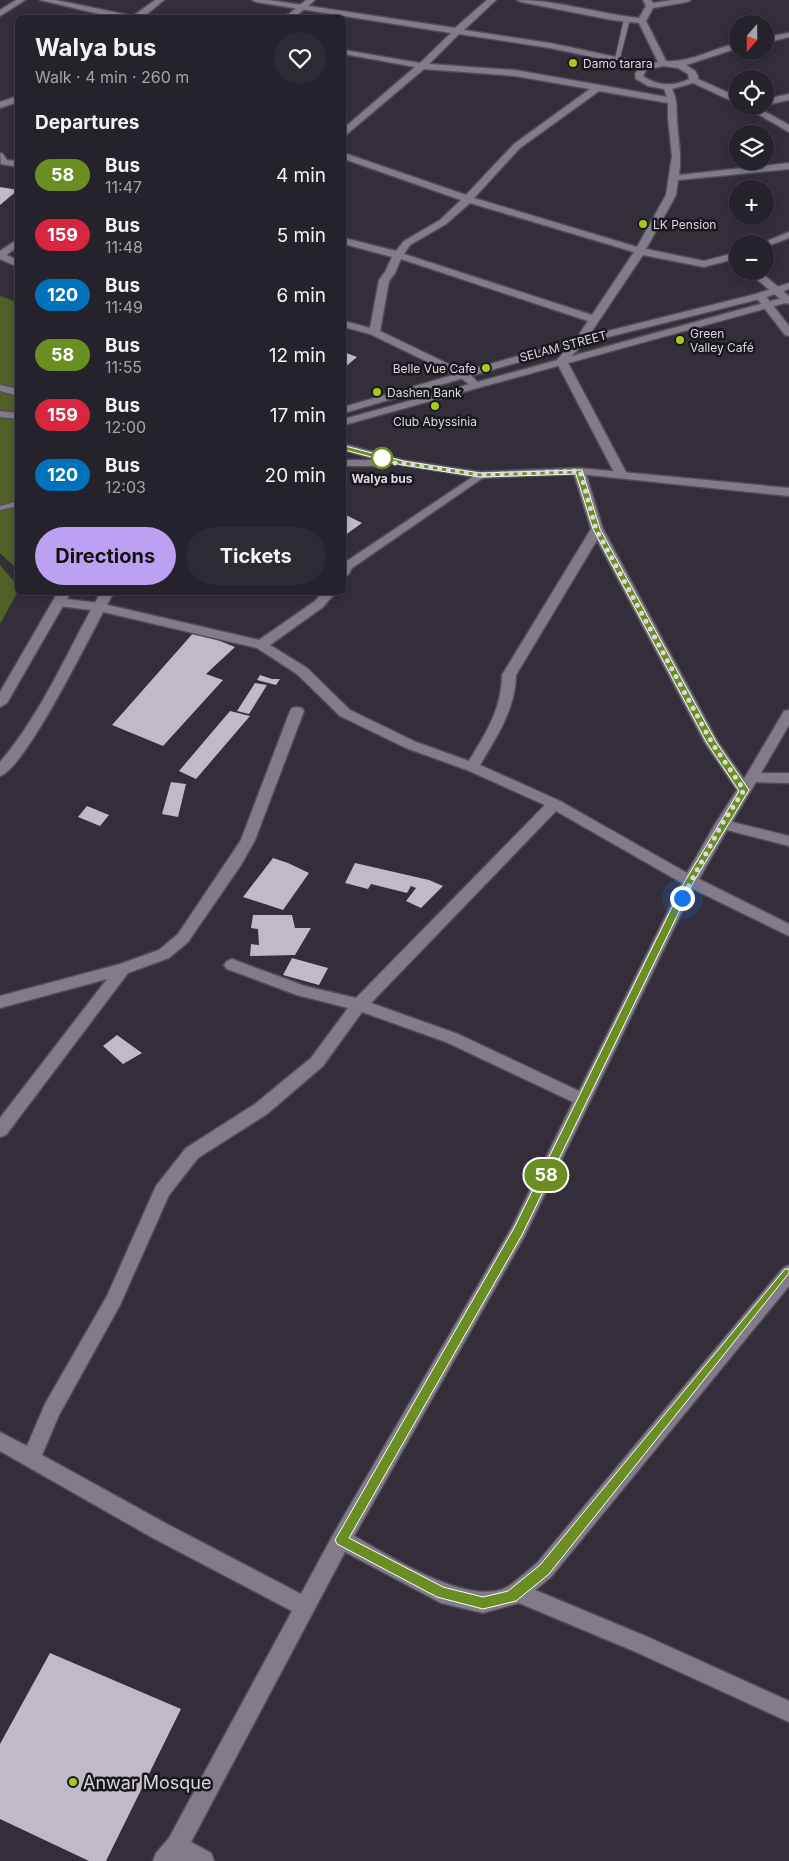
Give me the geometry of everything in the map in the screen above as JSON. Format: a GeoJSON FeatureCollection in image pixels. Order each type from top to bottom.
{"type":"FeatureCollection","features":[{"type":"Feature","properties":{"kind":"street"},"geometry":{"type":"LineString","coordinates":[[0,14],[20,0]]}},
{"type":"Feature","properties":{"kind":"street"},"geometry":{"type":"LineString","coordinates":[[44,0],[116,15]]}},
{"type":"Feature","properties":{"kind":"street"},"geometry":{"type":"LineString","coordinates":[[140,15],[160,0]]}},
{"type":"Feature","properties":{"kind":"street"},"geometry":{"type":"LineString","coordinates":[[256,0],[342,15]]}},
{"type":"Feature","properties":{"kind":"street"},"geometry":{"type":"LineString","coordinates":[[292,15],[311,0]]}},
{"type":"Feature","properties":{"kind":"street"},"geometry":{"type":"LineString","coordinates":[[346,130],[422,66],[492,0]]}},
{"type":"Feature","properties":{"kind":"street"},"geometry":{"type":"LineString","coordinates":[[521,0],[612,18],[642,21]]}},
{"type":"Feature","properties":{"kind":"street"},"geometry":{"type":"LineString","coordinates":[[663,63],[642,21],[649,3],[687,0]]}},
{"type":"Feature","properties":{"kind":"street"},"geometry":{"type":"LineString","coordinates":[[346,16],[457,31],[617,58],[647,66]]}},
{"type":"Feature","properties":{"kind":"street"},"geometry":{"type":"LineString","coordinates":[[774,38],[789,36]]}},
{"type":"Feature","properties":{"kind":"street"},"geometry":{"type":"LineString","coordinates":[[678,65],[729,47]]}},
{"type":"Feature","properties":{"kind":"street"},"geometry":{"type":"LineString","coordinates":[[346,52],[422,66],[514,73],[673,101]]}},
{"type":"Feature","properties":{"kind":"street"},"geometry":{"type":"LineString","coordinates":[[663,63],[678,65],[692,71],[693,80],[683,85],[667,86],[642,80],[639,74],[647,66],[663,63]]}},
{"type":"Feature","properties":{"kind":"street"},"geometry":{"type":"LineString","coordinates":[[693,80],[729,97]]}},
{"type":"Feature","properties":{"kind":"street"},"geometry":{"type":"LineString","coordinates":[[622,476],[562,361],[580,341],[593,319],[640,252],[671,195],[677,156],[672,118],[673,101],[667,86]]}},
{"type":"Feature","properties":{"kind":"street"},"geometry":{"type":"LineString","coordinates":[[374,332],[384,280],[407,243],[443,222],[468,199],[517,146],[597,88]]}},
{"type":"Feature","properties":{"kind":"street"},"geometry":{"type":"LineString","coordinates":[[774,100],[789,97]]}},
{"type":"Feature","properties":{"kind":"street"},"geometry":{"type":"LineString","coordinates":[[0,105],[15,100]]}},
{"type":"Feature","properties":{"kind":"street"},"geometry":{"type":"LineString","coordinates":[[764,115],[789,129]]}},
{"type":"Feature","properties":{"kind":"street"},"geometry":{"type":"LineString","coordinates":[[0,156],[4,162],[15,164]]}},
{"type":"Feature","properties":{"kind":"street"},"geometry":{"type":"LineString","coordinates":[[346,157],[468,199],[640,252],[704,264],[729,259]]}},
{"type":"Feature","properties":{"kind":"street"},"geometry":{"type":"LineString","coordinates":[[673,178],[789,166]]}},
{"type":"Feature","properties":{"kind":"street"},"geometry":{"type":"LineString","coordinates":[[774,241],[789,235]]}},
{"type":"Feature","properties":{"kind":"street"},"geometry":{"type":"LineString","coordinates":[[346,242],[398,255],[593,319]]}},
{"type":"Feature","properties":{"kind":"street"},"geometry":{"type":"LineString","coordinates":[[15,244],[0,256],[15,263]]}},
{"type":"Feature","properties":{"kind":"street"},"geometry":{"type":"LineString","coordinates":[[763,280],[788,300]]}},
{"type":"Feature","properties":{"kind":"street","name":"SELAM STREET"},"geometry":{"type":"LineString","coordinates":[[346,421],[562,361],[764,300],[775,290],[789,286]]}},
{"type":"Feature","properties":{"kind":"street"},"geometry":{"type":"LineString","coordinates":[[764,300],[789,333]]}},
{"type":"Feature","properties":{"kind":"street","name":"SELAM STREET"},"geometry":{"type":"LineString","coordinates":[[346,409],[542,354],[580,341],[764,300],[788,300]]}},
{"type":"Feature","properties":{"kind":"street"},"geometry":{"type":"LineString","coordinates":[[346,325],[374,332],[465,376],[475,384]]}},
{"type":"Feature","properties":{"kind":"street"},"geometry":{"type":"LineString","coordinates":[[0,388],[15,392]]}},
{"type":"Feature","properties":{"kind":"street"},"geometry":{"type":"LineString","coordinates":[[0,414],[15,416]]}},
{"type":"Feature","properties":{"kind":"street"},"geometry":{"type":"LineString","coordinates":[[346,448],[402,463],[480,475],[580,471],[789,492]]}},
{"type":"Feature","properties":{"kind":"street"},"geometry":{"type":"LineString","coordinates":[[346,463],[402,463]]}},
{"type":"Feature","properties":{"kind":"street"},"geometry":{"type":"LineString","coordinates":[[580,471],[596,529],[712,743],[747,784]]}},
{"type":"Feature","properties":{"kind":"street"},"geometry":{"type":"LineString","coordinates":[[346,568],[480,475]]}},
{"type":"Feature","properties":{"kind":"street"},"geometry":{"type":"LineString","coordinates":[[472,767],[500,719],[510,692],[510,675],[596,529]]}},
{"type":"Feature","properties":{"kind":"street"},"geometry":{"type":"LineString","coordinates":[[0,772],[39,720],[106,595]]}},
{"type":"Feature","properties":{"kind":"street"},"geometry":{"type":"LineString","coordinates":[[261,644],[319,604],[327,595]]}},
{"type":"Feature","properties":{"kind":"street"},"geometry":{"type":"LineString","coordinates":[[0,703],[62,597],[99,608],[261,644],[302,671],[345,713],[411,745],[472,767],[555,804],[690,881],[789,931]]}},
{"type":"Feature","properties":{"kind":"street"},"geometry":{"type":"LineString","coordinates":[[0,1002],[123,969],[164,954],[183,938],[236,861],[248,840],[297,711]]}},
{"type":"Feature","properties":{"kind":"street"},"geometry":{"type":"LineString","coordinates":[[203,1861],[170,1853],[304,1606],[518,1232],[690,881],[722,824],[789,714]]}},
{"type":"Feature","properties":{"kind":"street"},"geometry":{"type":"LineString","coordinates":[[747,784],[789,778]]}},
{"type":"Feature","properties":{"kind":"street"},"geometry":{"type":"LineString","coordinates":[[31,1459],[52,1410],[114,1300],[162,1191],[192,1153],[261,1109],[317,1062],[359,1005],[555,804]]}},
{"type":"Feature","properties":{"kind":"street"},"geometry":{"type":"LineString","coordinates":[[722,824],[789,841]]}},
{"type":"Feature","properties":{"kind":"street"},"geometry":{"type":"LineString","coordinates":[[232,965],[302,991],[359,1005],[452,1038],[584,1100]]}},
{"type":"Feature","properties":{"kind":"street"},"geometry":{"type":"LineString","coordinates":[[0,1130],[123,969]]}},
{"type":"Feature","properties":{"kind":"street"},"geometry":{"type":"LineString","coordinates":[[341,1540],[441,1593],[483,1603],[511,1596],[544,1570],[789,1273]]}},
{"type":"Feature","properties":{"kind":"street"},"geometry":{"type":"LineString","coordinates":[[0,1441],[160,1531],[304,1606]]}},
{"type":"Feature","properties":{"kind":"street"},"geometry":{"type":"LineString","coordinates":[[517,1592],[643,1645],[789,1712]]}},
{"type":"Feature","properties":{"kind":"lane"},"geometry":{"type":"LineString","coordinates":[[617,58],[627,19]]}},
{"type":"Feature","properties":{"kind":"lane"},"geometry":{"type":"LineString","coordinates":[[0,508],[15,504]]}},
{"type":"Feature","properties":{"kind":"green space"},"geometry":{"type":"Polygon","coordinates":[[[0,296],[15,301],[15,567],[0,553],[0,296]]]}},
{"type":"Feature","properties":{"kind":"green space"},"geometry":{"type":"Polygon","coordinates":[[[0,565],[13,580],[16,595],[0,624],[0,565]]]}},
{"type":"Feature","properties":{"kind":"building"},"geometry":{"type":"Polygon","coordinates":[[[0,187],[15,190],[15,192],[0,205],[0,187]]]}},
{"type":"Feature","properties":{"kind":"building"},"geometry":{"type":"Polygon","coordinates":[[[346,353],[357,357],[346,366],[346,353]]]}},
{"type":"Feature","properties":{"kind":"building"},"geometry":{"type":"Polygon","coordinates":[[[346,515],[362,523],[346,535],[346,515]]]}},
{"type":"Feature","properties":{"kind":"building"},"geometry":{"type":"Polygon","coordinates":[[[195,631],[235,647],[206,674],[223,680],[163,746],[112,725],[195,631]]]}},
{"type":"Feature","properties":{"kind":"building"},"geometry":{"type":"Polygon","coordinates":[[[260,675],[272,679],[280,679],[276,685],[257,680],[260,675]]]}},
{"type":"Feature","properties":{"kind":"building"},"geometry":{"type":"Polygon","coordinates":[[[255,683],[267,685],[249,714],[237,711],[255,683]]]}},
{"type":"Feature","properties":{"kind":"building"},"geometry":{"type":"Polygon","coordinates":[[[230,711],[250,716],[196,779],[179,771],[230,711]]]}},
{"type":"Feature","properties":{"kind":"building"},"geometry":{"type":"Polygon","coordinates":[[[171,782],[186,784],[178,817],[162,814],[171,782]]]}},
{"type":"Feature","properties":{"kind":"building"},"geometry":{"type":"Polygon","coordinates":[[[87,806],[109,815],[100,826],[78,817],[87,806]]]}},
{"type":"Feature","properties":{"kind":"building"},"geometry":{"type":"Polygon","coordinates":[[[273,858],[309,873],[283,910],[243,897],[273,858]]]}},
{"type":"Feature","properties":{"kind":"building"},"geometry":{"type":"Polygon","coordinates":[[[355,863],[429,880],[443,886],[421,908],[406,901],[416,888],[411,886],[407,893],[371,884],[368,889],[345,883],[355,863]]]}},
{"type":"Feature","properties":{"kind":"building"},"geometry":{"type":"Polygon","coordinates":[[[253,915],[292,915],[295,928],[311,928],[295,955],[250,956],[251,944],[259,945],[258,929],[251,928],[253,915]]]}},
{"type":"Feature","properties":{"kind":"building"},"geometry":{"type":"Polygon","coordinates":[[[292,958],[328,968],[319,985],[283,975],[292,958]]]}},
{"type":"Feature","properties":{"kind":"building"},"geometry":{"type":"Polygon","coordinates":[[[117,1035],[142,1053],[123,1064],[103,1046],[117,1035]]]}},
{"type":"Feature","properties":{"kind":"building","name":"Anwar Mosque"},"geometry":{"type":"Polygon","coordinates":[[[50,1653],[181,1709],[106,1861],[89,1861],[0,1819],[0,1744],[50,1653]]]}},
{"type":"Feature","properties":{"kind":"bus line","name":"58"},"geometry":{"type":"LineString","coordinates":[[346,448],[402,463],[480,475],[580,471],[596,529],[712,743],[744,790],[722,824],[690,881],[518,1232],[341,1540],[441,1593],[483,1603],[511,1596],[544,1570],[789,1273]]}},
{"type":"Feature","properties":{"kind":"place","name":"Damo tarara"},"geometry":{"type":"Point","coordinates":[573,63]}},
{"type":"Feature","properties":{"kind":"place","name":"LK Pension"},"geometry":{"type":"Point","coordinates":[643,224]}},
{"type":"Feature","properties":{"kind":"place","name":"Green Valley Café"},"geometry":{"type":"Point","coordinates":[680,340]}},
{"type":"Feature","properties":{"kind":"place","name":"Belle Vue Cafe"},"geometry":{"type":"Point","coordinates":[486,368]}},
{"type":"Feature","properties":{"kind":"place","name":"Dashen Bank"},"geometry":{"type":"Point","coordinates":[377,392]}},
{"type":"Feature","properties":{"kind":"place","name":"Club Abyssinia"},"geometry":{"type":"Point","coordinates":[435,406]}},
{"type":"Feature","properties":{"kind":"place","name":"Walya bus"},"geometry":{"type":"Point","coordinates":[382,458]}},
{"type":"Feature","properties":{"kind":"place","name":"Anwar Mosque"},"geometry":{"type":"Point","coordinates":[73,1782]}},
{"type":"Feature","properties":{"kind":"route"},"geometry":{"type":"LineString","coordinates":[[382,458],[382,463],[402,463],[480,475],[580,471],[596,529],[712,743],[744,790],[722,824],[682,898]]}}]}
